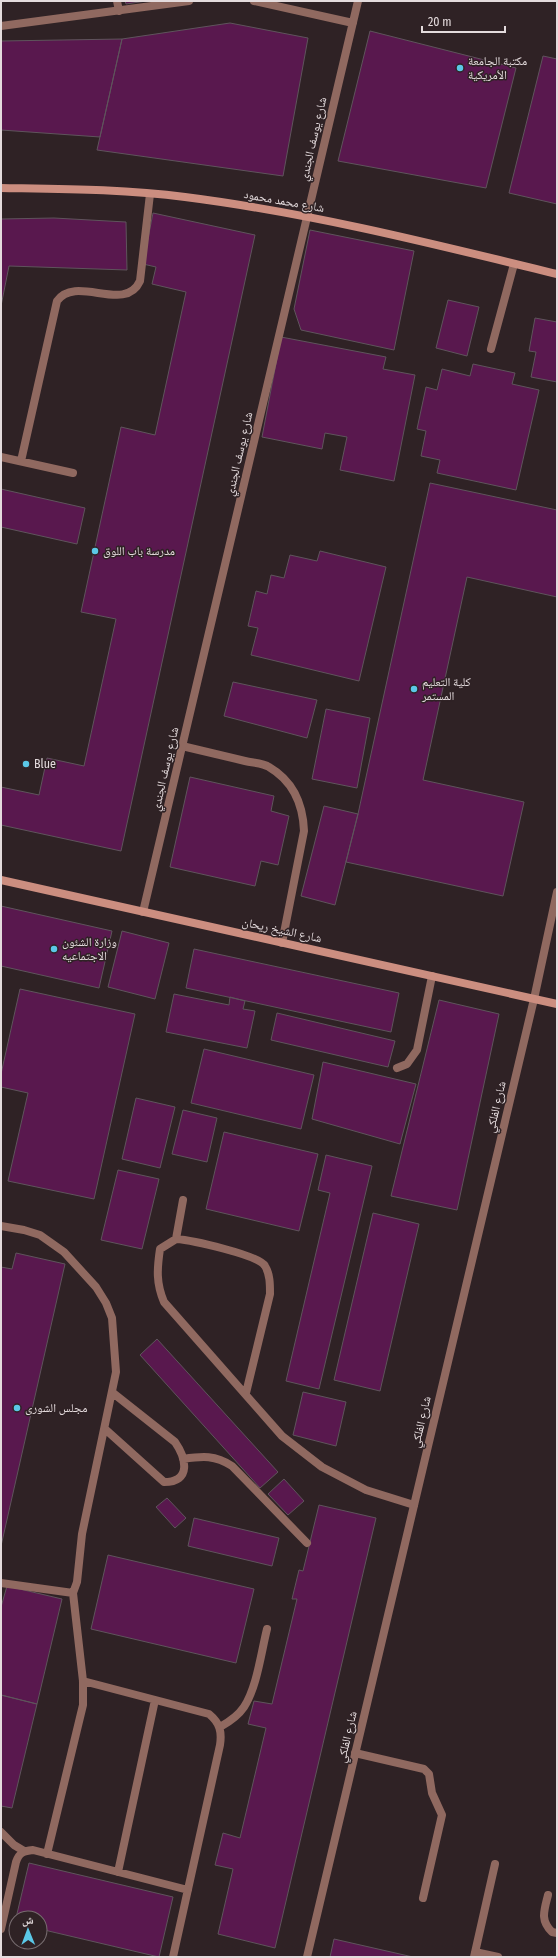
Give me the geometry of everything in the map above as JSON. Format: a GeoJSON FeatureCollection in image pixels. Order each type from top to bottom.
{"type":"FeatureCollection","features":[{"type":"Feature","properties":{"kind":"main road","name":"شارع محمد محمود"},"geometry":{"type":"LineString","coordinates":[[1,188],[83,190],[184,197],[307,216],[557,274]]}},
{"type":"Feature","properties":{"kind":"main road","name":"شارع الشيخ ريحان"},"geometry":{"type":"LineString","coordinates":[[1,880],[557,1004]]}},
{"type":"Feature","properties":{"kind":"street"},"geometry":{"type":"LineString","coordinates":[[117,1],[119,11]]}},
{"type":"Feature","properties":{"kind":"street"},"geometry":{"type":"LineString","coordinates":[[1,26],[189,1]]}},
{"type":"Feature","properties":{"kind":"street"},"geometry":{"type":"LineString","coordinates":[[254,1],[352,22]]}},
{"type":"Feature","properties":{"kind":"street","name":"شارع يوسف الجندي"},"geometry":{"type":"LineString","coordinates":[[143,912],[358,1]]}},
{"type":"Feature","properties":{"kind":"street"},"geometry":{"type":"LineString","coordinates":[[21,461],[57,301],[62,294],[70,290],[123,295],[132,292],[137,288],[140,281],[150,194]]}},
{"type":"Feature","properties":{"kind":"street"},"geometry":{"type":"LineString","coordinates":[[491,350],[514,264]]}},
{"type":"Feature","properties":{"kind":"street"},"geometry":{"type":"LineString","coordinates":[[1,457],[73,473]]}},
{"type":"Feature","properties":{"kind":"street"},"geometry":{"type":"LineString","coordinates":[[182,746],[268,766],[281,775],[291,787],[299,801],[304,816],[304,831],[282,943]]}},
{"type":"Feature","properties":{"kind":"street","name":"شارع الفلكي"},"geometry":{"type":"LineString","coordinates":[[307,1957],[534,999],[557,892]]}},
{"type":"Feature","properties":{"kind":"street"},"geometry":{"type":"LineString","coordinates":[[397,1068],[407,1064],[417,1050],[432,976]]}},
{"type":"Feature","properties":{"kind":"street"},"geometry":{"type":"LineString","coordinates":[[183,1200],[176,1238],[160,1249],[157,1275],[158,1288],[164,1302],[246,1393],[282,1436],[322,1467],[366,1490],[414,1505]]}},
{"type":"Feature","properties":{"kind":"street"},"geometry":{"type":"LineString","coordinates":[[1,1226],[24,1230],[46,1240],[64,1252],[96,1287],[106,1303],[112,1318],[116,1357],[113,1393],[82,1534],[77,1582],[73,1593],[83,1682],[82,1705],[47,1854]]}},
{"type":"Feature","properties":{"kind":"street"},"geometry":{"type":"LineString","coordinates":[[176,1238],[202,1243],[254,1258],[265,1265],[269,1277],[270,1294],[246,1393]]}},
{"type":"Feature","properties":{"kind":"street"},"geometry":{"type":"LineString","coordinates":[[105,1429],[164,1482],[173,1482],[180,1478],[184,1471],[183,1459],[182,1452],[175,1442],[113,1393]]}},
{"type":"Feature","properties":{"kind":"street"},"geometry":{"type":"LineString","coordinates":[[183,1459],[204,1456],[223,1460],[232,1466],[307,1543]]}},
{"type":"Feature","properties":{"kind":"street"},"geometry":{"type":"LineString","coordinates":[[1,1583],[73,1593]]}},
{"type":"Feature","properties":{"kind":"street"},"geometry":{"type":"LineString","coordinates":[[220,1727],[234,1719],[244,1708],[251,1694],[267,1629]]}},
{"type":"Feature","properties":{"kind":"street"},"geometry":{"type":"LineString","coordinates":[[83,1682],[209,1714],[216,1720],[220,1727],[220,1745],[173,1957]]}},
{"type":"Feature","properties":{"kind":"street"},"geometry":{"type":"LineString","coordinates":[[118,1872],[155,1700]]}},
{"type":"Feature","properties":{"kind":"street"},"geometry":{"type":"LineString","coordinates":[[356,1753],[424,1769],[429,1774],[432,1793],[442,1815],[423,1898]]}},
{"type":"Feature","properties":{"kind":"street"},"geometry":{"type":"LineString","coordinates":[[1,1832],[14,1845],[24,1851]]}},
{"type":"Feature","properties":{"kind":"street"},"geometry":{"type":"LineString","coordinates":[[1,1929],[16,1862],[19,1854],[24,1851],[32,1850],[188,1890]]}},
{"type":"Feature","properties":{"kind":"street"},"geometry":{"type":"LineString","coordinates":[[495,1864],[474,1954],[498,1957]]}},
{"type":"Feature","properties":{"kind":"street"},"geometry":{"type":"LineString","coordinates":[[548,1895],[543,1915],[544,1921],[552,1932],[557,1933]]}},
{"type":"Feature","properties":{"kind":"building"},"geometry":{"type":"Polygon","coordinates":[[[125,1],[146,1],[126,4],[125,1]]]}},
{"type":"Feature","properties":{"kind":"building"},"geometry":{"type":"Polygon","coordinates":[[[230,23],[308,38],[283,176],[97,150],[122,39],[230,23]]]}},
{"type":"Feature","properties":{"kind":"building"},"geometry":{"type":"Polygon","coordinates":[[[370,31],[516,68],[486,188],[338,161],[370,31]]]}},
{"type":"Feature","properties":{"kind":"building"},"geometry":{"type":"Polygon","coordinates":[[[122,39],[100,137],[1,130],[1,41],[122,39]]]}},
{"type":"Feature","properties":{"kind":"building"},"geometry":{"type":"Polygon","coordinates":[[[543,56],[557,59],[557,204],[509,193],[543,56]]]}},
{"type":"Feature","properties":{"kind":"building"},"geometry":{"type":"Polygon","coordinates":[[[153,213],[255,235],[121,851],[1,825],[1,787],[39,795],[47,758],[84,766],[116,619],[81,612],[121,427],[155,435],[186,292],[152,284],[156,267],[143,264],[153,213]]]}},
{"type":"Feature","properties":{"kind":"building"},"geometry":{"type":"Polygon","coordinates":[[[54,218],[126,222],[127,270],[9,266],[1,306],[1,219],[54,218]]]}},
{"type":"Feature","properties":{"kind":"building"},"geometry":{"type":"Polygon","coordinates":[[[310,230],[414,251],[394,350],[301,330],[294,309],[310,230]]]}},
{"type":"Feature","properties":{"kind":"building"},"geometry":{"type":"Polygon","coordinates":[[[448,300],[479,307],[467,356],[436,348],[448,300]]]}},
{"type":"Feature","properties":{"kind":"building"},"geometry":{"type":"Polygon","coordinates":[[[535,318],[557,322],[557,382],[531,377],[536,352],[529,351],[535,318]]]}},
{"type":"Feature","properties":{"kind":"building"},"geometry":{"type":"Polygon","coordinates":[[[281,337],[386,357],[383,369],[415,375],[394,481],[340,470],[347,437],[325,433],[322,449],[262,437],[281,337]]]}},
{"type":"Feature","properties":{"kind":"building"},"geometry":{"type":"Polygon","coordinates":[[[473,364],[515,373],[512,384],[539,390],[516,490],[437,473],[440,460],[421,456],[426,431],[417,429],[426,387],[437,390],[442,369],[470,376],[473,364]]]}},
{"type":"Feature","properties":{"kind":"building","name":"كلية التعليم المستمر"},"geometry":{"type":"Polygon","coordinates":[[[430,483],[557,510],[557,597],[467,577],[423,780],[524,802],[503,896],[346,862],[358,814],[430,483]]]}},
{"type":"Feature","properties":{"kind":"building"},"geometry":{"type":"Polygon","coordinates":[[[1,489],[85,508],[77,544],[1,527],[1,489]]]}},
{"type":"Feature","properties":{"kind":"building"},"geometry":{"type":"Polygon","coordinates":[[[320,551],[386,567],[359,681],[251,655],[258,628],[248,626],[256,591],[267,594],[271,575],[284,578],[290,555],[317,561],[320,551]]]}},
{"type":"Feature","properties":{"kind":"building"},"geometry":{"type":"Polygon","coordinates":[[[233,682],[317,700],[307,738],[224,716],[233,682]]]}},
{"type":"Feature","properties":{"kind":"building"},"geometry":{"type":"Polygon","coordinates":[[[326,709],[370,718],[357,788],[312,779],[326,709]]]}},
{"type":"Feature","properties":{"kind":"building"},"geometry":{"type":"Polygon","coordinates":[[[190,777],[274,796],[271,811],[289,816],[278,865],[261,861],[255,886],[170,867],[190,777]]]}},
{"type":"Feature","properties":{"kind":"building"},"geometry":{"type":"Polygon","coordinates":[[[324,806],[358,814],[335,905],[301,896],[324,806]]]}},
{"type":"Feature","properties":{"kind":"building","name":"وزارة الشئون الاجتماعيه"},"geometry":{"type":"Polygon","coordinates":[[[1,906],[112,931],[99,988],[1,966],[1,906]]]}},
{"type":"Feature","properties":{"kind":"building"},"geometry":{"type":"Polygon","coordinates":[[[122,931],[169,943],[155,999],[108,987],[122,931]]]}},
{"type":"Feature","properties":{"kind":"building"},"geometry":{"type":"Polygon","coordinates":[[[194,949],[399,993],[391,1032],[186,988],[194,949]]]}},
{"type":"Feature","properties":{"kind":"building"},"geometry":{"type":"Polygon","coordinates":[[[20,989],[135,1014],[94,1199],[8,1181],[28,1093],[1,1087],[1,1074],[20,989]]]}},
{"type":"Feature","properties":{"kind":"building"},"geometry":{"type":"Polygon","coordinates":[[[174,994],[229,1005],[230,997],[245,1001],[243,1009],[255,1011],[247,1048],[166,1032],[174,994]]]}},
{"type":"Feature","properties":{"kind":"building"},"geometry":{"type":"Polygon","coordinates":[[[439,1000],[499,1014],[457,1210],[391,1196],[439,1000]]]}},
{"type":"Feature","properties":{"kind":"building"},"geometry":{"type":"Polygon","coordinates":[[[277,1013],[395,1041],[388,1067],[271,1040],[277,1013]]]}},
{"type":"Feature","properties":{"kind":"building"},"geometry":{"type":"Polygon","coordinates":[[[204,1049],[314,1075],[301,1129],[191,1103],[204,1049]]]}},
{"type":"Feature","properties":{"kind":"building"},"geometry":{"type":"Polygon","coordinates":[[[323,1062],[416,1084],[400,1144],[312,1119],[323,1062]]]}},
{"type":"Feature","properties":{"kind":"building"},"geometry":{"type":"Polygon","coordinates":[[[136,1098],[175,1107],[160,1168],[122,1159],[136,1098]]]}},
{"type":"Feature","properties":{"kind":"building"},"geometry":{"type":"Polygon","coordinates":[[[183,1110],[217,1118],[207,1162],[172,1154],[183,1110]]]}},
{"type":"Feature","properties":{"kind":"building"},"geometry":{"type":"Polygon","coordinates":[[[224,1132],[318,1154],[299,1231],[206,1209],[224,1132]]]}},
{"type":"Feature","properties":{"kind":"building"},"geometry":{"type":"Polygon","coordinates":[[[326,1155],[372,1166],[319,1389],[286,1381],[330,1193],[318,1190],[326,1155]]]}},
{"type":"Feature","properties":{"kind":"building"},"geometry":{"type":"Polygon","coordinates":[[[118,1170],[159,1179],[142,1249],[101,1240],[118,1170]]]}},
{"type":"Feature","properties":{"kind":"building"},"geometry":{"type":"Polygon","coordinates":[[[373,1213],[419,1224],[380,1391],[334,1380],[373,1213]]]}},
{"type":"Feature","properties":{"kind":"building","name":"مجلس الشورى"},"geometry":{"type":"Polygon","coordinates":[[[16,1253],[65,1264],[1,1546],[1,1267],[12,1269],[16,1253]]]}},
{"type":"Feature","properties":{"kind":"building"},"geometry":{"type":"Polygon","coordinates":[[[157,1339],[278,1472],[260,1488],[140,1355],[157,1339]]]}},
{"type":"Feature","properties":{"kind":"building"},"geometry":{"type":"Polygon","coordinates":[[[303,1392],[346,1402],[336,1446],[293,1435],[303,1392]]]}},
{"type":"Feature","properties":{"kind":"building"},"geometry":{"type":"Polygon","coordinates":[[[284,1479],[304,1501],[288,1515],[268,1494],[284,1479]]]}},
{"type":"Feature","properties":{"kind":"building"},"geometry":{"type":"Polygon","coordinates":[[[167,1498],[186,1518],[175,1528],[156,1507],[167,1498]]]}},
{"type":"Feature","properties":{"kind":"building"},"geometry":{"type":"Polygon","coordinates":[[[319,1505],[376,1518],[275,1948],[218,1934],[233,1869],[215,1865],[223,1833],[240,1838],[266,1728],[248,1724],[254,1701],[272,1704],[297,1599],[292,1599],[299,1570],[303,1571],[319,1505]]]}},
{"type":"Feature","properties":{"kind":"building"},"geometry":{"type":"Polygon","coordinates":[[[194,1518],[279,1538],[272,1566],[188,1546],[194,1518]]]}},
{"type":"Feature","properties":{"kind":"building"},"geometry":{"type":"Polygon","coordinates":[[[108,1555],[254,1589],[236,1663],[91,1629],[108,1555]]]}},
{"type":"Feature","properties":{"kind":"building"},"geometry":{"type":"Polygon","coordinates":[[[7,1586],[62,1599],[37,1704],[1,1695],[1,1607],[7,1586]]]}},
{"type":"Feature","properties":{"kind":"building"},"geometry":{"type":"Polygon","coordinates":[[[1,1695],[37,1704],[12,1808],[1,1806],[1,1695]]]}},
{"type":"Feature","properties":{"kind":"building"},"geometry":{"type":"Polygon","coordinates":[[[29,1863],[173,1897],[159,1957],[48,1931],[48,1910],[18,1910],[29,1863]]]}},
{"type":"Feature","properties":{"kind":"building"},"geometry":{"type":"Polygon","coordinates":[[[334,1939],[413,1957],[330,1957],[334,1939]]]}},
{"type":"Feature","properties":{"kind":"place","name":"مكتبة الجامعة الأمريكية"},"geometry":{"type":"Point","coordinates":[460,68]}},
{"type":"Feature","properties":{"kind":"place","name":"مدرسة باب اللوق"},"geometry":{"type":"Point","coordinates":[95,551]}},
{"type":"Feature","properties":{"kind":"place","name":"كلية التعليم المستمر"},"geometry":{"type":"Point","coordinates":[414,689]}},
{"type":"Feature","properties":{"kind":"place","name":"Blue"},"geometry":{"type":"Point","coordinates":[26,764]}},
{"type":"Feature","properties":{"kind":"place","name":"وزارة الشئون الاجتماعيه"},"geometry":{"type":"Point","coordinates":[54,949]}},
{"type":"Feature","properties":{"kind":"place","name":"مجلس الشورى"},"geometry":{"type":"Point","coordinates":[17,1408]}}]}
